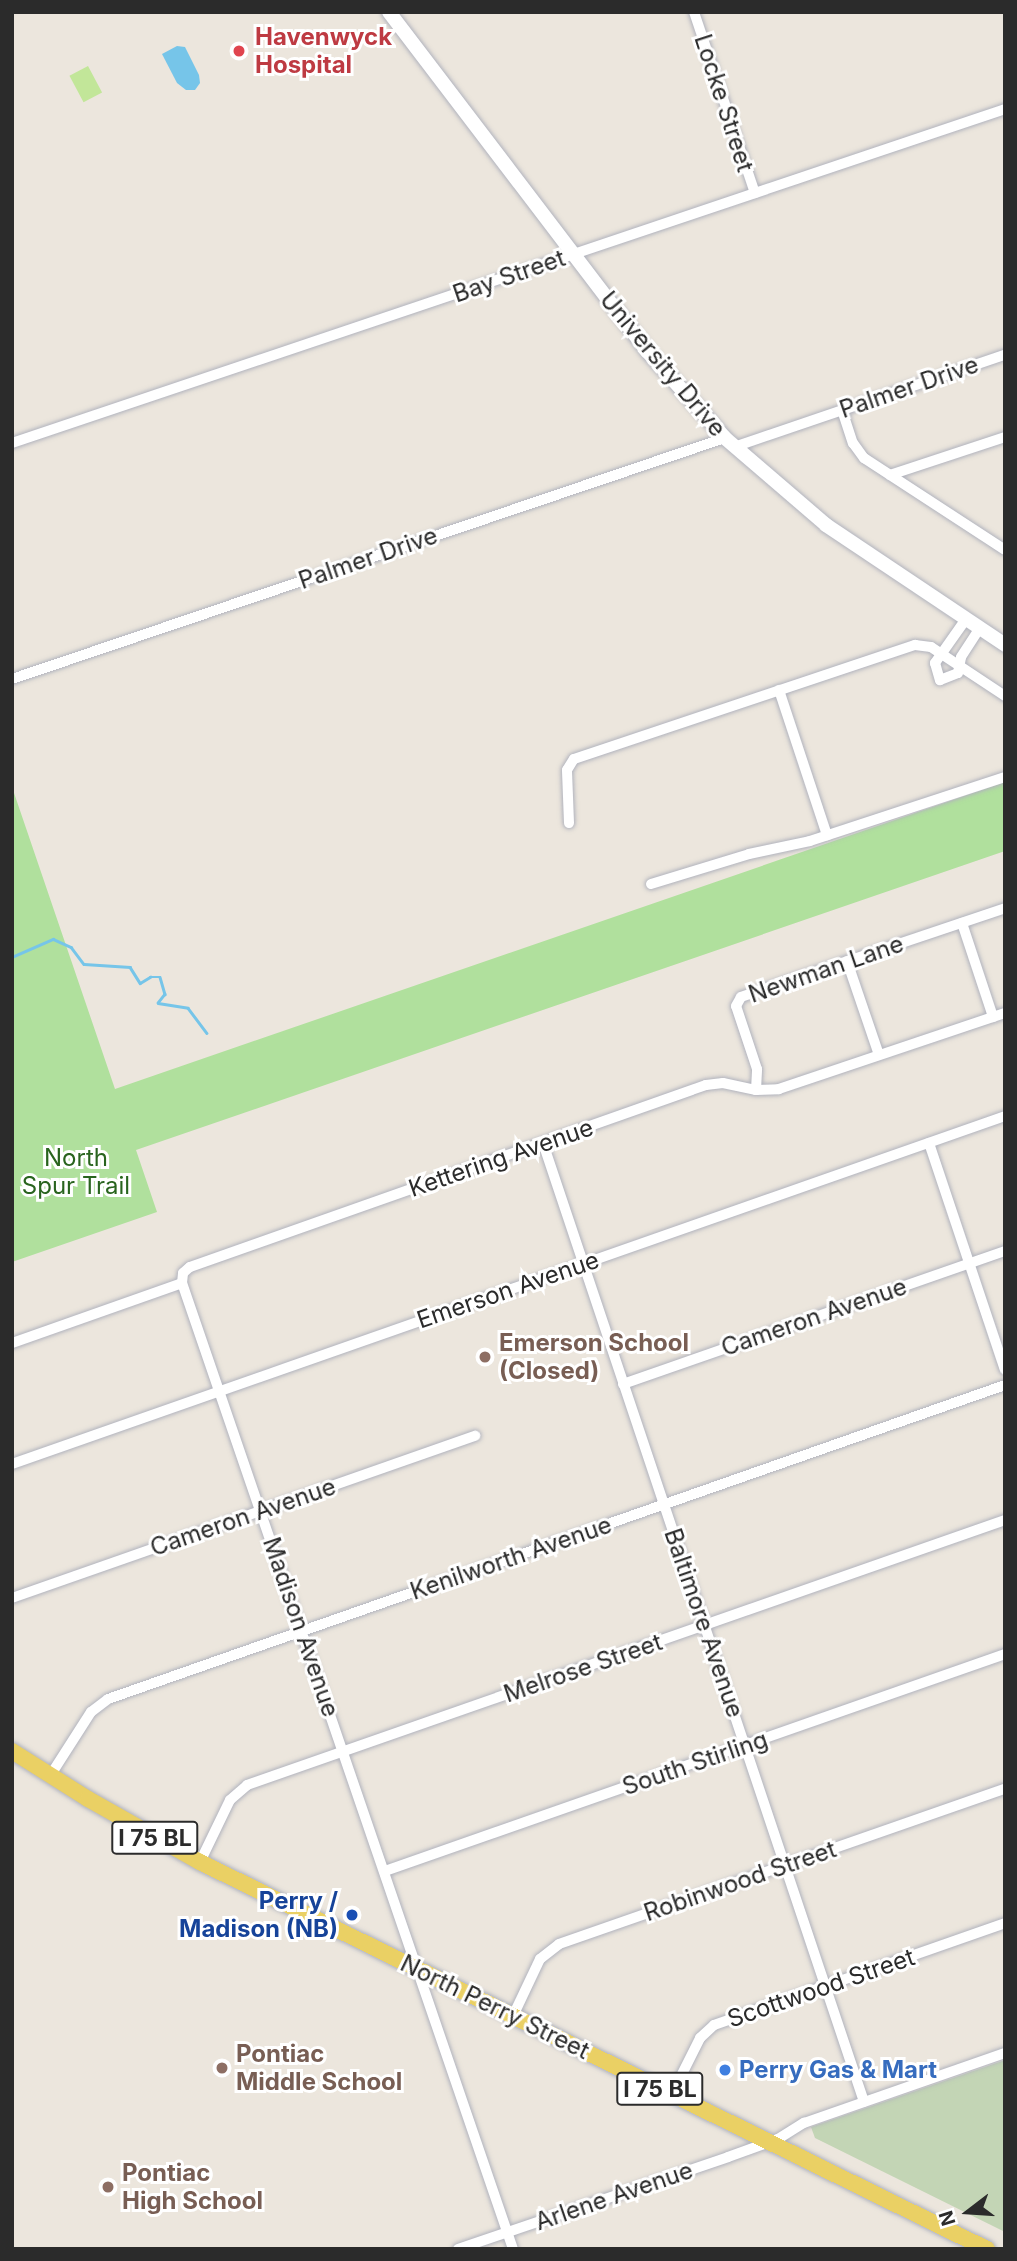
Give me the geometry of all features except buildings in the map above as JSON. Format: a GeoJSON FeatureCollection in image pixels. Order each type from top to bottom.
{"type":"FeatureCollection","features":[{"type":"Feature","properties":{"kind":"main road","name":"University Drive"},"geometry":{"type":"LineString","coordinates":[[389,12],[649,354],[729,443],[818,519],[1005,645]]}},
{"type":"Feature","properties":{"kind":"main road","name":"North Perry Street"},"geometry":{"type":"LineString","coordinates":[[12,1751],[200,1862],[987,2249]]}},
{"type":"Feature","properties":{"kind":"street","name":"Locke Street"},"geometry":{"type":"LineString","coordinates":[[694,12],[755,193]]}},
{"type":"Feature","properties":{"kind":"street","name":"Bay Street"},"geometry":{"type":"LineString","coordinates":[[12,443],[1005,108]]}},
{"type":"Feature","properties":{"kind":"street","name":"Palmer Drive"},"geometry":{"type":"LineString","coordinates":[[12,679],[1005,355]]}},
{"type":"Feature","properties":{"kind":"street"},"geometry":{"type":"LineString","coordinates":[[842,410],[859,453],[1005,550]]}},
{"type":"Feature","properties":{"kind":"street"},"geometry":{"type":"LineString","coordinates":[[890,475],[1005,437]]}},
{"type":"Feature","properties":{"kind":"street"},"geometry":{"type":"LineString","coordinates":[[966,619],[934,667],[940,680],[956,676],[961,657],[980,628]]}},
{"type":"Feature","properties":{"kind":"street"},"geometry":{"type":"LineString","coordinates":[[569,823],[567,770],[571,761],[917,644],[929,646],[1005,696]]}},
{"type":"Feature","properties":{"kind":"street"},"geometry":{"type":"LineString","coordinates":[[779,690],[827,835]]}},
{"type":"Feature","properties":{"kind":"street"},"geometry":{"type":"LineString","coordinates":[[651,884],[749,854],[792,846],[1005,777]]}},
{"type":"Feature","properties":{"kind":"street","name":"Newman Lane"},"geometry":{"type":"LineString","coordinates":[[756,1090],[757,1069],[736,1008],[738,999],[1005,908]]}},
{"type":"Feature","properties":{"kind":"street"},"geometry":{"type":"LineString","coordinates":[[962,923],[999,1015]]}},
{"type":"Feature","properties":{"kind":"street"},"geometry":{"type":"LineString","coordinates":[[847,961],[879,1055]]}},
{"type":"Feature","properties":{"kind":"street","name":"Kettering Avenue"},"geometry":{"type":"LineString","coordinates":[[12,1343],[182,1283],[183,1273],[190,1267],[711,1084],[728,1083],[756,1090],[779,1089],[999,1015]]}},
{"type":"Feature","properties":{"kind":"street","name":"Emerson Avenue"},"geometry":{"type":"LineString","coordinates":[[12,1464],[1005,1116]]}},
{"type":"Feature","properties":{"kind":"street","name":"Baltimore Avenue"},"geometry":{"type":"LineString","coordinates":[[542,1143],[864,2102]]}},
{"type":"Feature","properties":{"kind":"street"},"geometry":{"type":"LineString","coordinates":[[929,1143],[1005,1370]]}},
{"type":"Feature","properties":{"kind":"street","name":"Cameron Avenue"},"geometry":{"type":"LineString","coordinates":[[624,1384],[1005,1251]]}},
{"type":"Feature","properties":{"kind":"street","name":"Madison Avenue"},"geometry":{"type":"LineString","coordinates":[[182,1283],[513,2249]]}},
{"type":"Feature","properties":{"kind":"street","name":"Kenilworth Avenue"},"geometry":{"type":"LineString","coordinates":[[51,1776],[91,1713],[102,1702],[1005,1385]]}},
{"type":"Feature","properties":{"kind":"street","name":"Cameron Avenue"},"geometry":{"type":"LineString","coordinates":[[12,1598],[475,1436]]}},
{"type":"Feature","properties":{"kind":"street","name":"Melrose Street"},"geometry":{"type":"LineString","coordinates":[[200,1862],[230,1800],[240,1789],[1005,1520]]}},
{"type":"Feature","properties":{"kind":"street","name":"South Stirling"},"geometry":{"type":"LineString","coordinates":[[385,1871],[1005,1654]]}},
{"type":"Feature","properties":{"kind":"street","name":"Robinwood Street"},"geometry":{"type":"LineString","coordinates":[[513,2016],[537,1963],[554,1946],[1005,1789]]}},
{"type":"Feature","properties":{"kind":"street","name":"Scottwood Street"},"geometry":{"type":"LineString","coordinates":[[672,2094],[700,2038],[712,2026],[1005,1923]]}},
{"type":"Feature","properties":{"kind":"street","name":"Arlene Avenue"},"geometry":{"type":"LineString","coordinates":[[458,2249],[770,2142],[800,2125],[1005,2053]]}},
{"type":"Feature","properties":{"kind":"green space"},"geometry":{"type":"Polygon","coordinates":[[[88,66],[102,92],[84,102],[69,76],[88,66]]]}},
{"type":"Feature","properties":{"kind":"green space","name":"North Spur Trail"},"geometry":{"type":"Polygon","coordinates":[[[1005,782],[1005,851],[136,1150],[157,1212],[12,1262],[12,787],[115,1089],[1005,782]]]}},
{"type":"Feature","properties":{"kind":"green space"},"geometry":{"type":"Polygon","coordinates":[[[1005,2060],[1005,2232],[815,2138],[811,2127],[1005,2060]]]}},
{"type":"Feature","properties":{"kind":"water"},"geometry":{"type":"Polygon","coordinates":[[[177,46],[185,47],[199,75],[200,83],[195,90],[186,90],[177,83],[162,54],[177,46]]]}},
{"type":"Feature","properties":{"kind":"waterway"},"geometry":{"type":"LineString","coordinates":[[12,957],[53,939],[71,947],[84,964],[130,967],[140,983],[150,977],[160,977],[165,994],[158,1003],[188,1008],[207,1033]]}},
{"type":"Feature","properties":{"kind":"place","name":"Havenwyck Hospital"},"geometry":{"type":"Point","coordinates":[239,51]}},
{"type":"Feature","properties":{"kind":"place","name":"Emerson School (Closed)"},"geometry":{"type":"Point","coordinates":[485,1357]}},
{"type":"Feature","properties":{"kind":"place","name":"Perry / Madison (NB)"},"geometry":{"type":"Point","coordinates":[352,1915]}},
{"type":"Feature","properties":{"kind":"place","name":"Pontiac Middle School"},"geometry":{"type":"Point","coordinates":[222,2068]}},
{"type":"Feature","properties":{"kind":"place","name":"Perry Gas & Mart"},"geometry":{"type":"Point","coordinates":[725,2070]}},
{"type":"Feature","properties":{"kind":"place","name":"Pontiac High School"},"geometry":{"type":"Point","coordinates":[108,2187]}}]}
